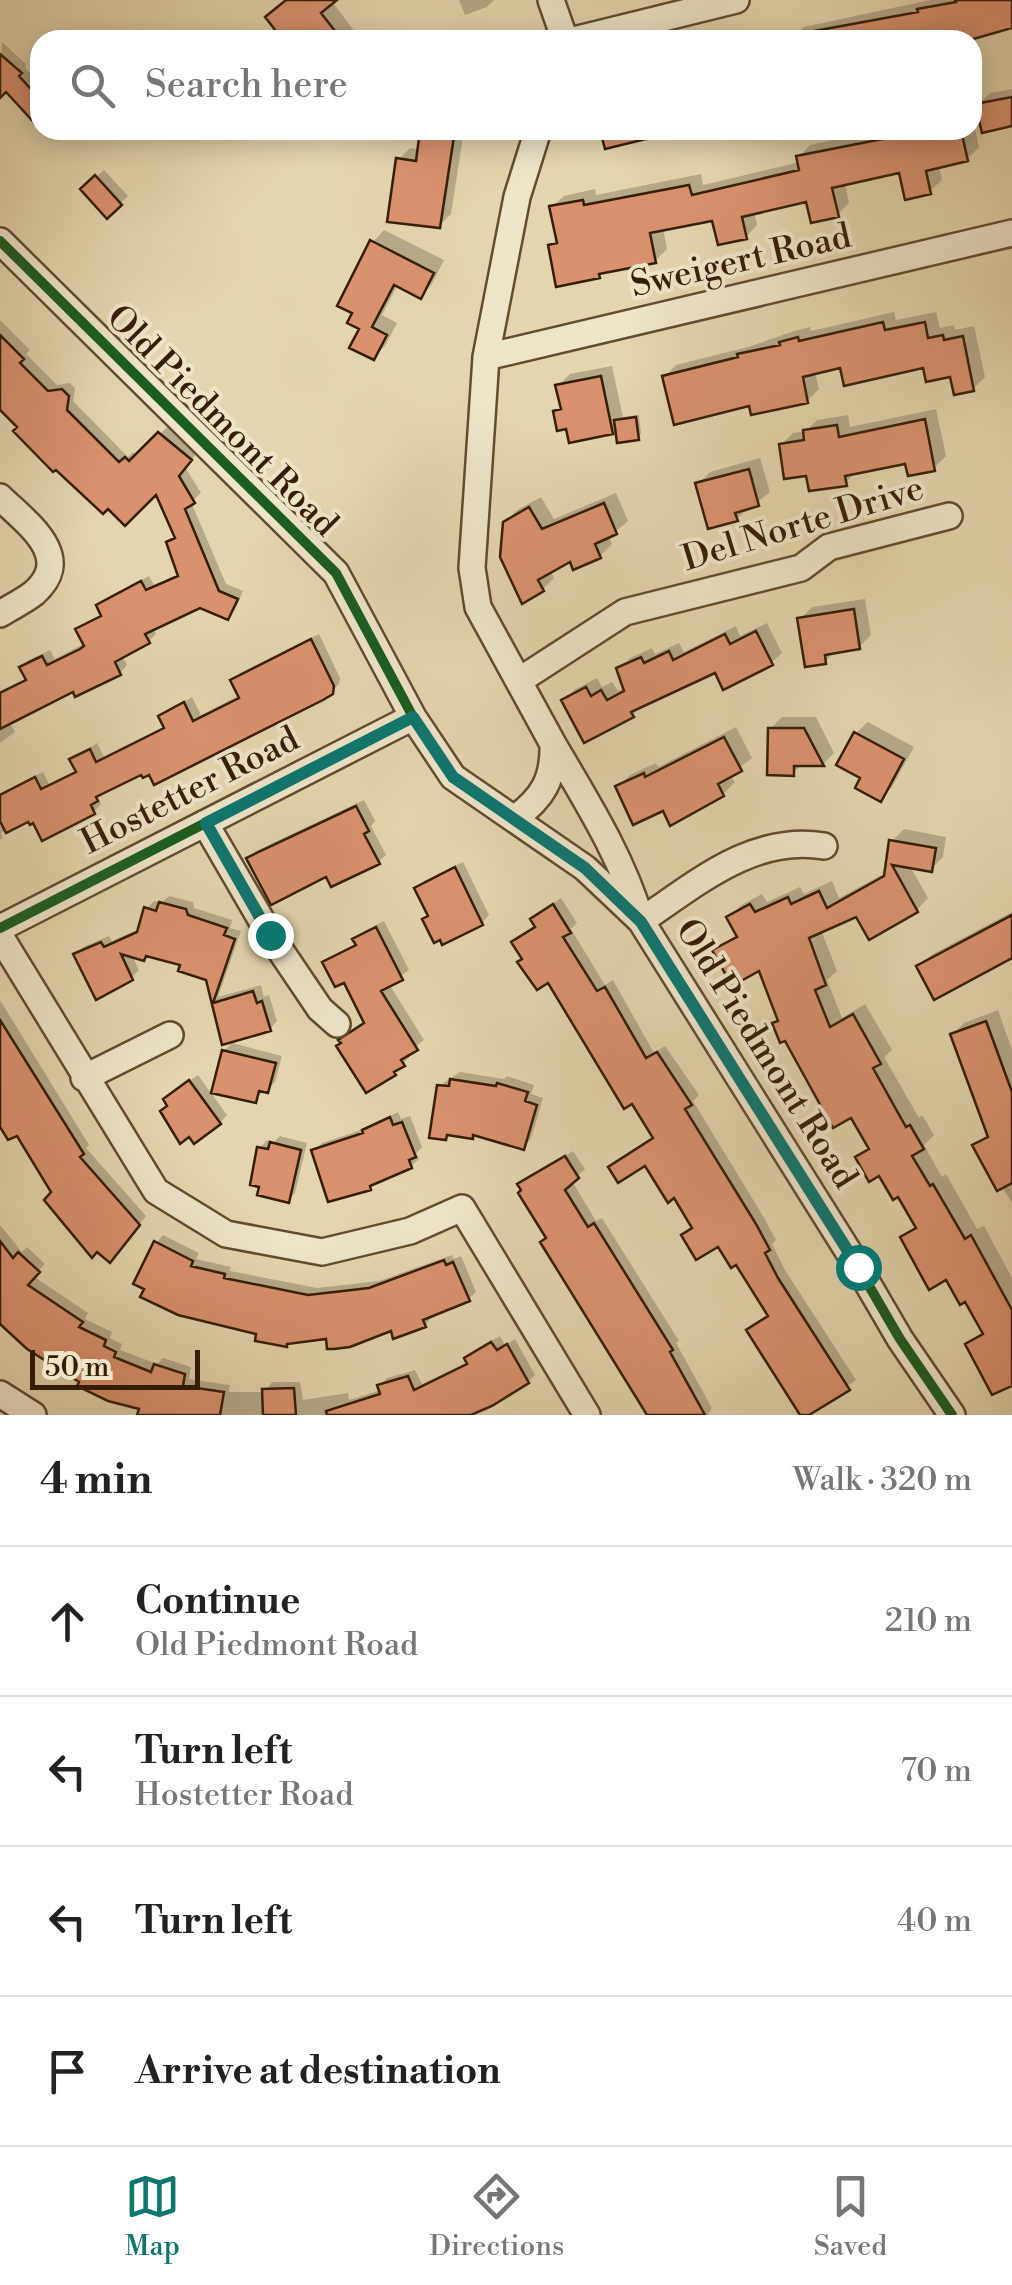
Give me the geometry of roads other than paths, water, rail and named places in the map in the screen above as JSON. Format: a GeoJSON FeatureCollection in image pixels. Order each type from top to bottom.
{"type":"FeatureCollection","features":[{"type":"Feature","properties":{"kind":"street"},"geometry":{"type":"LineString","coordinates":[[551,0],[562,30]]}},
{"type":"Feature","properties":{"kind":"street"},"geometry":{"type":"LineString","coordinates":[[614,30],[736,0]]}},
{"type":"Feature","properties":{"kind":"street"},"geometry":{"type":"LineString","coordinates":[[535,140],[517,197],[486,357],[472,568],[478,608],[612,848],[629,882],[641,922],[731,860],[799,842],[824,846]]}},
{"type":"Feature","properties":{"kind":"street","name":"Sweigert Road"},"geometry":{"type":"LineString","coordinates":[[486,357],[1012,233]]}},
{"type":"Feature","properties":{"kind":"street","name":"Old Piedmont Road"},"geometry":{"type":"LineString","coordinates":[[0,241],[336,573],[413,717],[453,777],[585,868],[641,922],[900,1340],[952,1415]]}},
{"type":"Feature","properties":{"kind":"street"},"geometry":{"type":"LineString","coordinates":[[0,497],[36,528],[49,556],[48,571],[41,585],[31,596],[0,614]]}},
{"type":"Feature","properties":{"kind":"street","name":"Del Norte Drive"},"geometry":{"type":"LineString","coordinates":[[520,680],[625,612],[801,568],[828,547],[949,516]]}},
{"type":"Feature","properties":{"kind":"street","name":"Hostetter Road"},"geometry":{"type":"LineString","coordinates":[[0,928],[413,717]]}},
{"type":"Feature","properties":{"kind":"street"},"geometry":{"type":"LineString","coordinates":[[514,818],[532,806],[548,785],[553,744]]}},
{"type":"Feature","properties":{"kind":"street"},"geometry":{"type":"LineString","coordinates":[[206,823],[270,935],[320,1009],[337,1024]]}},
{"type":"Feature","properties":{"kind":"street"},"geometry":{"type":"LineString","coordinates":[[0,936],[156,1191],[226,1234],[322,1252],[410,1231],[462,1208],[586,1415]]}},
{"type":"Feature","properties":{"kind":"street"},"geometry":{"type":"LineString","coordinates":[[84,1078],[170,1035]]}},
{"type":"Feature","properties":{"kind":"street"},"geometry":{"type":"LineString","coordinates":[[0,1394],[32,1415]]}}]}
